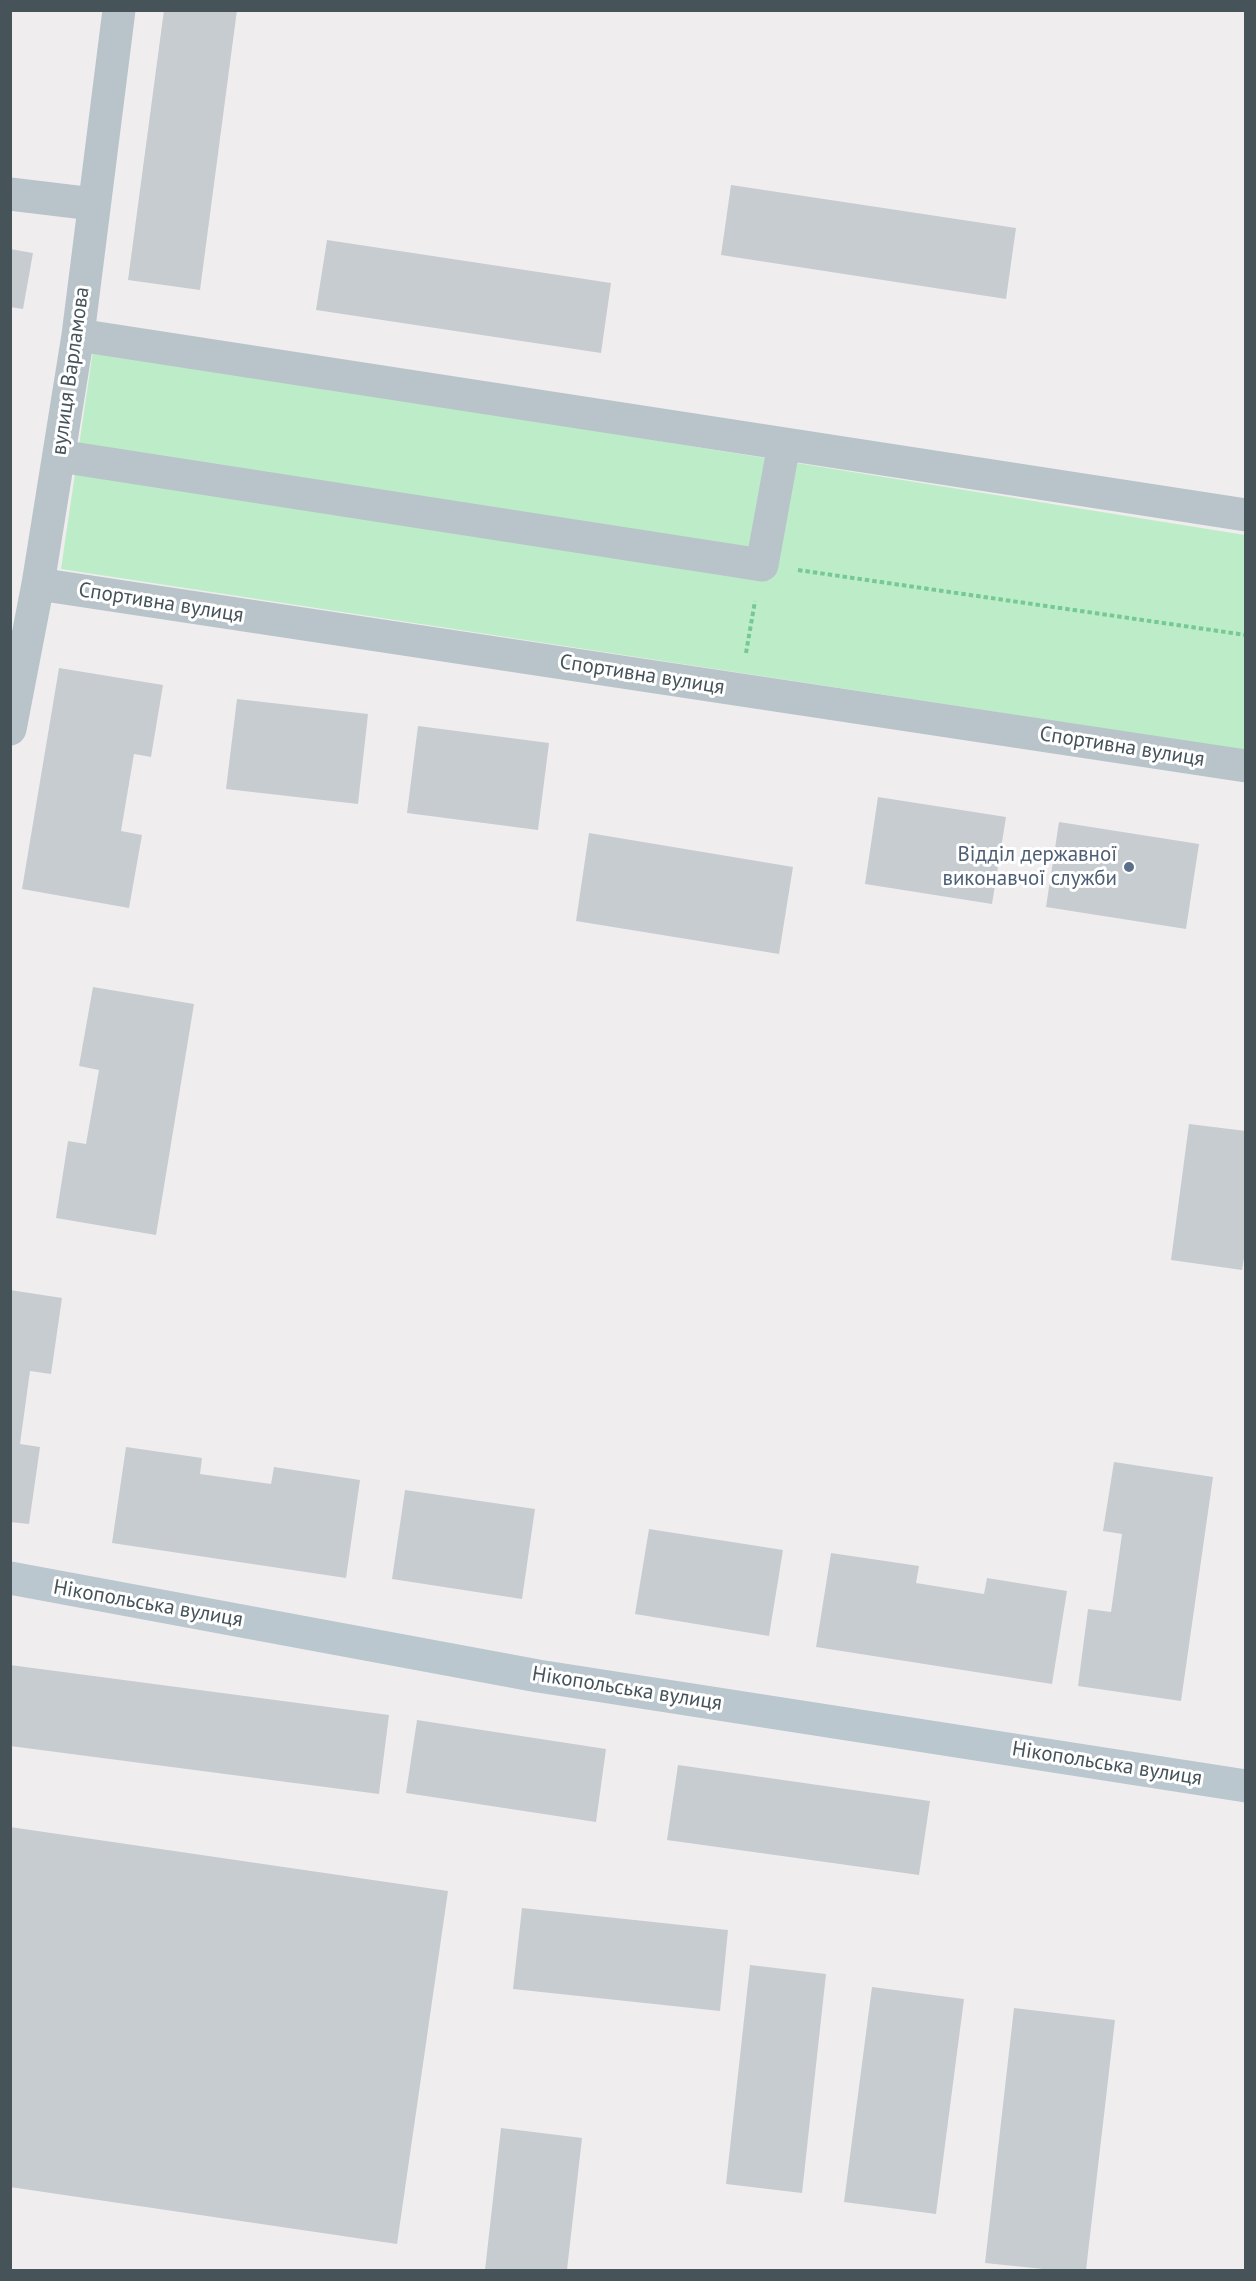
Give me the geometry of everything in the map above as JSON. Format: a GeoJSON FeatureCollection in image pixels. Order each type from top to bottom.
{"type":"FeatureCollection","features":[{"type":"Feature","properties":{"kind":"street","name":"вулиця Варламова"},"geometry":{"type":"LineString","coordinates":[[11,728],[38,584],[78,335],[119,10]]}},
{"type":"Feature","properties":{"kind":"street"},"geometry":{"type":"LineString","coordinates":[[10,194],[93,204]]}},
{"type":"Feature","properties":{"kind":"street"},"geometry":{"type":"LineString","coordinates":[[78,335],[1245,515]]}},
{"type":"Feature","properties":{"kind":"street"},"geometry":{"type":"LineString","coordinates":[[59,456],[762,565],[784,444]]}},
{"type":"Feature","properties":{"kind":"street","name":"Спортивна вулиця"},"geometry":{"type":"LineString","coordinates":[[38,584],[1245,766]]}},
{"type":"Feature","properties":{"kind":"street","name":"Нікопольська вулиця"},"geometry":{"type":"LineString","coordinates":[[10,1578],[538,1676],[1245,1786]]}},
{"type":"Feature","properties":{"kind":"path"},"geometry":{"type":"LineString","coordinates":[[739,690],[762,565],[1245,635]]}},
{"type":"Feature","properties":{"kind":"green space"},"geometry":{"type":"Polygon","coordinates":[[[93,350],[1245,535],[1245,750],[61,569],[93,350]]]}},
{"type":"Feature","properties":{"kind":"building"},"geometry":{"type":"Polygon","coordinates":[[[164,10],[237,10],[200,290],[128,280],[164,10]]]}},
{"type":"Feature","properties":{"kind":"building"},"geometry":{"type":"Polygon","coordinates":[[[731,185],[1016,228],[1006,299],[721,255],[731,185]]]}},
{"type":"Feature","properties":{"kind":"building"},"geometry":{"type":"Polygon","coordinates":[[[327,240],[611,283],[601,353],[316,310],[327,240]]]}},
{"type":"Feature","properties":{"kind":"building"},"geometry":{"type":"Polygon","coordinates":[[[10,249],[33,253],[23,309],[10,307],[10,249]]]}},
{"type":"Feature","properties":{"kind":"building"},"geometry":{"type":"Polygon","coordinates":[[[59,668],[163,685],[151,757],[134,754],[121,831],[142,835],[129,908],[22,889],[59,668]]]}},
{"type":"Feature","properties":{"kind":"building"},"geometry":{"type":"Polygon","coordinates":[[[237,699],[368,714],[358,804],[226,789],[237,699]]]}},
{"type":"Feature","properties":{"kind":"building"},"geometry":{"type":"Polygon","coordinates":[[[418,726],[549,743],[538,830],[407,813],[418,726]]]}},
{"type":"Feature","properties":{"kind":"building"},"geometry":{"type":"Polygon","coordinates":[[[878,797],[1006,817],[992,904],[865,884],[878,797]]]}},
{"type":"Feature","properties":{"kind":"building"},"geometry":{"type":"Polygon","coordinates":[[[1059,822],[1199,844],[1186,929],[1046,907],[1059,822]]]}},
{"type":"Feature","properties":{"kind":"building"},"geometry":{"type":"Polygon","coordinates":[[[589,833],[793,867],[779,954],[576,921],[589,833]]]}},
{"type":"Feature","properties":{"kind":"building"},"geometry":{"type":"Polygon","coordinates":[[[93,987],[194,1004],[156,1235],[56,1218],[68,1141],[86,1144],[99,1070],[79,1066],[93,987]]]}},
{"type":"Feature","properties":{"kind":"building"},"geometry":{"type":"Polygon","coordinates":[[[1189,1124],[1246,1131],[1246,1246],[1242,1270],[1171,1260],[1189,1124]]]}},
{"type":"Feature","properties":{"kind":"building"},"geometry":{"type":"Polygon","coordinates":[[[10,1290],[62,1298],[51,1374],[30,1371],[20,1444],[40,1447],[29,1524],[10,1522],[10,1290]]]}},
{"type":"Feature","properties":{"kind":"building"},"geometry":{"type":"Polygon","coordinates":[[[126,1447],[202,1458],[200,1474],[271,1484],[274,1467],[360,1480],[346,1578],[112,1543],[126,1447]]]}},
{"type":"Feature","properties":{"kind":"building"},"geometry":{"type":"Polygon","coordinates":[[[1114,1462],[1213,1477],[1181,1701],[1078,1686],[1088,1609],[1111,1612],[1122,1534],[1103,1531],[1114,1462]]]}},
{"type":"Feature","properties":{"kind":"building"},"geometry":{"type":"Polygon","coordinates":[[[405,1490],[535,1509],[522,1599],[392,1579],[405,1490]]]}},
{"type":"Feature","properties":{"kind":"building"},"geometry":{"type":"Polygon","coordinates":[[[649,1529],[783,1550],[769,1636],[635,1614],[649,1529]]]}},
{"type":"Feature","properties":{"kind":"building"},"geometry":{"type":"Polygon","coordinates":[[[831,1553],[919,1566],[916,1583],[984,1594],[987,1578],[1067,1591],[1052,1684],[816,1647],[831,1553]]]}},
{"type":"Feature","properties":{"kind":"building"},"geometry":{"type":"Polygon","coordinates":[[[10,1665],[389,1715],[379,1794],[10,1746],[10,1665]]]}},
{"type":"Feature","properties":{"kind":"building"},"geometry":{"type":"Polygon","coordinates":[[[417,1720],[606,1749],[596,1822],[406,1793],[417,1720]]]}},
{"type":"Feature","properties":{"kind":"building"},"geometry":{"type":"Polygon","coordinates":[[[678,1765],[930,1801],[919,1875],[667,1840],[678,1765]]]}},
{"type":"Feature","properties":{"kind":"building"},"geometry":{"type":"Polygon","coordinates":[[[10,1827],[448,1891],[397,2244],[10,2187],[10,1827]]]}},
{"type":"Feature","properties":{"kind":"building"},"geometry":{"type":"Polygon","coordinates":[[[522,1908],[728,1930],[720,2011],[513,1989],[522,1908]]]}},
{"type":"Feature","properties":{"kind":"building"},"geometry":{"type":"Polygon","coordinates":[[[750,1965],[826,1974],[802,2193],[726,2184],[750,1965]]]}},
{"type":"Feature","properties":{"kind":"building"},"geometry":{"type":"Polygon","coordinates":[[[872,1987],[964,1999],[936,2214],[844,2202],[872,1987]]]}},
{"type":"Feature","properties":{"kind":"building"},"geometry":{"type":"Polygon","coordinates":[[[1014,2008],[1115,2020],[1086,2270],[1053,2270],[985,2263],[1014,2008]]]}},
{"type":"Feature","properties":{"kind":"building"},"geometry":{"type":"Polygon","coordinates":[[[501,2128],[582,2138],[567,2270],[485,2270],[501,2128]]]}},
{"type":"Feature","properties":{"kind":"place","name":"Відділ державної виконавчої служби"},"geometry":{"type":"Point","coordinates":[1129,867]}}]}
